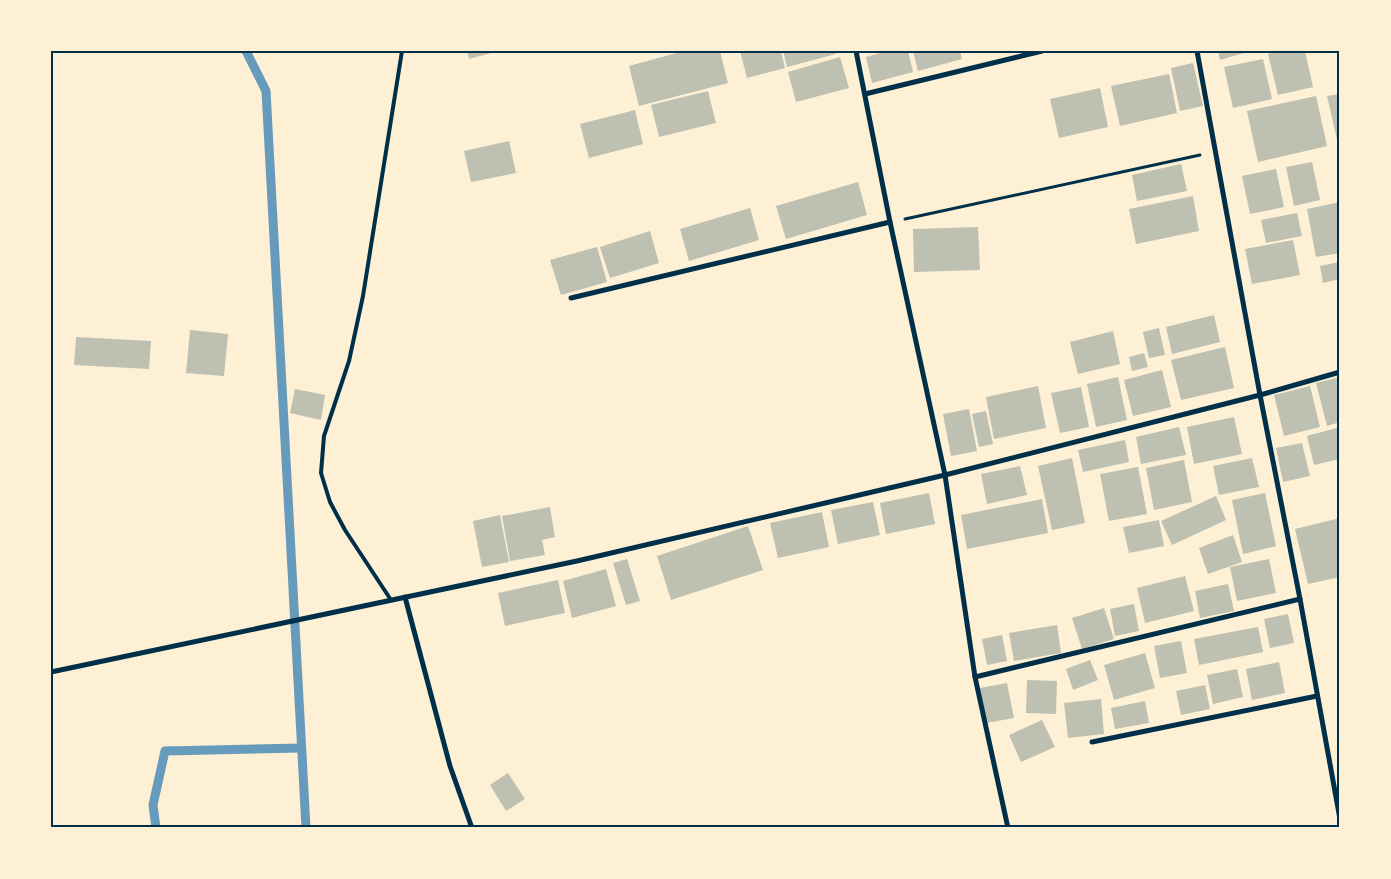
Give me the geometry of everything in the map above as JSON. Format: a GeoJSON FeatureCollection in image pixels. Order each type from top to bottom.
{"type":"FeatureCollection","features":[{"type":"Feature","properties":{"kind":"street"},"geometry":{"type":"LineString","coordinates":[[856,51],[890,222],[945,475],[975,676],[1008,828]]}},
{"type":"Feature","properties":{"kind":"street"},"geometry":{"type":"LineString","coordinates":[[865,94],[1042,51]]}},
{"type":"Feature","properties":{"kind":"street"},"geometry":{"type":"LineString","coordinates":[[1197,51],[1340,819]]}},
{"type":"Feature","properties":{"kind":"street"},"geometry":{"type":"LineString","coordinates":[[571,298],[890,222]]}},
{"type":"Feature","properties":{"kind":"street"},"geometry":{"type":"LineString","coordinates":[[51,672],[577,561],[945,475],[1260,395],[1340,372]]}},
{"type":"Feature","properties":{"kind":"street"},"geometry":{"type":"LineString","coordinates":[[405,597],[450,766],[472,828]]}},
{"type":"Feature","properties":{"kind":"street"},"geometry":{"type":"LineString","coordinates":[[975,676],[1300,599]]}},
{"type":"Feature","properties":{"kind":"street"},"geometry":{"type":"LineString","coordinates":[[1092,742],[1317,696]]}},
{"type":"Feature","properties":{"kind":"lane"},"geometry":{"type":"LineString","coordinates":[[391,600],[345,530],[330,502],[321,472],[324,436],[349,361],[363,296],[402,51]]}},
{"type":"Feature","properties":{"kind":"path"},"geometry":{"type":"LineString","coordinates":[[890,222],[1215,151]]}},
{"type":"Feature","properties":{"kind":"building"},"geometry":{"type":"Polygon","coordinates":[[[467,51],[491,51],[491,53],[469,59],[467,51]]]}},
{"type":"Feature","properties":{"kind":"building"},"geometry":{"type":"Polygon","coordinates":[[[684,51],[720,51],[728,83],[639,106],[629,66],[684,51]]]}},
{"type":"Feature","properties":{"kind":"building"},"geometry":{"type":"Polygon","coordinates":[[[740,51],[781,51],[785,68],[747,78],[740,51]]]}},
{"type":"Feature","properties":{"kind":"building"},"geometry":{"type":"Polygon","coordinates":[[[783,51],[835,51],[836,54],[787,67],[783,51]]]}},
{"type":"Feature","properties":{"kind":"building"},"geometry":{"type":"Polygon","coordinates":[[[887,51],[908,51],[913,72],[872,83],[866,57],[887,51]]]}},
{"type":"Feature","properties":{"kind":"building"},"geometry":{"type":"Polygon","coordinates":[[[913,51],[960,51],[962,59],[918,71],[913,51]]]}},
{"type":"Feature","properties":{"kind":"building"},"geometry":{"type":"Polygon","coordinates":[[[1218,51],[1247,51],[1247,52],[1220,60],[1218,51]]]}},
{"type":"Feature","properties":{"kind":"building"},"geometry":{"type":"Polygon","coordinates":[[[1279,51],[1305,51],[1313,87],[1278,95],[1268,54],[1279,51]]]}},
{"type":"Feature","properties":{"kind":"building"},"geometry":{"type":"Polygon","coordinates":[[[840,57],[849,88],[796,102],[788,72],[840,57]]]}},
{"type":"Feature","properties":{"kind":"building"},"geometry":{"type":"Polygon","coordinates":[[[1263,59],[1272,99],[1233,108],[1224,67],[1263,59]]]}},
{"type":"Feature","properties":{"kind":"building"},"geometry":{"type":"Polygon","coordinates":[[[1193,63],[1203,106],[1180,111],[1171,68],[1193,63]]]}},
{"type":"Feature","properties":{"kind":"building"},"geometry":{"type":"Polygon","coordinates":[[[1169,74],[1177,113],[1120,126],[1111,86],[1169,74]]]}},
{"type":"Feature","properties":{"kind":"building"},"geometry":{"type":"Polygon","coordinates":[[[1100,88],[1108,127],[1059,138],[1050,99],[1100,88]]]}},
{"type":"Feature","properties":{"kind":"building"},"geometry":{"type":"Polygon","coordinates":[[[708,91],[716,123],[659,137],[651,105],[708,91]]]}},
{"type":"Feature","properties":{"kind":"building"},"geometry":{"type":"Polygon","coordinates":[[[1340,94],[1340,144],[1338,144],[1327,96],[1340,94]]]}},
{"type":"Feature","properties":{"kind":"building"},"geometry":{"type":"Polygon","coordinates":[[[1316,96],[1327,146],[1258,162],[1247,111],[1316,96]]]}},
{"type":"Feature","properties":{"kind":"building"},"geometry":{"type":"Polygon","coordinates":[[[635,110],[643,144],[589,158],[580,124],[635,110]]]}},
{"type":"Feature","properties":{"kind":"building"},"geometry":{"type":"Polygon","coordinates":[[[509,141],[516,173],[471,182],[464,151],[509,141]]]}},
{"type":"Feature","properties":{"kind":"building"},"geometry":{"type":"Polygon","coordinates":[[[1312,162],[1320,200],[1294,206],[1286,167],[1312,162]]]}},
{"type":"Feature","properties":{"kind":"building"},"geometry":{"type":"Polygon","coordinates":[[[1181,164],[1187,191],[1137,201],[1132,175],[1181,164]]]}},
{"type":"Feature","properties":{"kind":"building"},"geometry":{"type":"Polygon","coordinates":[[[1276,169],[1284,207],[1250,214],[1242,176],[1276,169]]]}},
{"type":"Feature","properties":{"kind":"building"},"geometry":{"type":"Polygon","coordinates":[[[858,182],[867,215],[786,239],[776,206],[858,182]]]}},
{"type":"Feature","properties":{"kind":"building"},"geometry":{"type":"Polygon","coordinates":[[[1193,196],[1199,231],[1136,244],[1129,209],[1193,196]]]}},
{"type":"Feature","properties":{"kind":"building"},"geometry":{"type":"Polygon","coordinates":[[[1340,202],[1340,253],[1316,257],[1307,209],[1340,202]]]}},
{"type":"Feature","properties":{"kind":"building"},"geometry":{"type":"Polygon","coordinates":[[[750,208],[759,240],[689,261],[680,229],[750,208]]]}},
{"type":"Feature","properties":{"kind":"building"},"geometry":{"type":"Polygon","coordinates":[[[1297,213],[1302,236],[1266,243],[1261,220],[1297,213]]]}},
{"type":"Feature","properties":{"kind":"building"},"geometry":{"type":"Polygon","coordinates":[[[978,227],[980,270],[914,272],[913,229],[978,227]]]}},
{"type":"Feature","properties":{"kind":"building"},"geometry":{"type":"Polygon","coordinates":[[[650,231],[659,263],[610,278],[600,247],[650,231]]]}},
{"type":"Feature","properties":{"kind":"building"},"geometry":{"type":"Polygon","coordinates":[[[1293,240],[1300,275],[1252,284],[1245,249],[1293,240]]]}},
{"type":"Feature","properties":{"kind":"building"},"geometry":{"type":"Polygon","coordinates":[[[597,247],[607,282],[561,295],[550,260],[597,247]]]}},
{"type":"Feature","properties":{"kind":"building"},"geometry":{"type":"Polygon","coordinates":[[[1340,262],[1340,279],[1323,283],[1320,266],[1340,262]]]}},
{"type":"Feature","properties":{"kind":"building"},"geometry":{"type":"Polygon","coordinates":[[[1214,315],[1220,342],[1172,354],[1166,327],[1214,315]]]}},
{"type":"Feature","properties":{"kind":"building"},"geometry":{"type":"Polygon","coordinates":[[[1159,328],[1165,355],[1149,358],[1143,332],[1159,328]]]}},
{"type":"Feature","properties":{"kind":"building"},"geometry":{"type":"Polygon","coordinates":[[[190,330],[228,334],[224,376],[186,373],[190,330]]]}},
{"type":"Feature","properties":{"kind":"building"},"geometry":{"type":"Polygon","coordinates":[[[1113,331],[1120,364],[1078,374],[1070,342],[1113,331]]]}},
{"type":"Feature","properties":{"kind":"building"},"geometry":{"type":"Polygon","coordinates":[[[76,337],[151,341],[149,369],[74,365],[76,337]]]}},
{"type":"Feature","properties":{"kind":"building"},"geometry":{"type":"Polygon","coordinates":[[[1225,347],[1234,388],[1181,400],[1171,360],[1225,347]]]}},
{"type":"Feature","properties":{"kind":"building"},"geometry":{"type":"Polygon","coordinates":[[[1144,353],[1148,367],[1132,371],[1129,357],[1144,353]]]}},
{"type":"Feature","properties":{"kind":"building"},"geometry":{"type":"Polygon","coordinates":[[[1162,370],[1171,407],[1133,416],[1124,380],[1162,370]]]}},
{"type":"Feature","properties":{"kind":"building"},"geometry":{"type":"Polygon","coordinates":[[[1118,377],[1127,420],[1096,427],[1087,384],[1118,377]]]}},
{"type":"Feature","properties":{"kind":"building"},"geometry":{"type":"Polygon","coordinates":[[[1340,377],[1340,422],[1327,426],[1316,383],[1340,377]]]}},
{"type":"Feature","properties":{"kind":"building"},"geometry":{"type":"Polygon","coordinates":[[[1038,386],[1046,428],[994,439],[986,397],[1038,386]]]}},
{"type":"Feature","properties":{"kind":"building"},"geometry":{"type":"Polygon","coordinates":[[[1310,386],[1320,427],[1284,436],[1274,395],[1310,386]]]}},
{"type":"Feature","properties":{"kind":"building"},"geometry":{"type":"Polygon","coordinates":[[[1081,387],[1089,427],[1060,433],[1051,393],[1081,387]]]}},
{"type":"Feature","properties":{"kind":"building"},"geometry":{"type":"Polygon","coordinates":[[[295,389],[325,395],[321,420],[290,413],[295,389]]]}},
{"type":"Feature","properties":{"kind":"building"},"geometry":{"type":"Polygon","coordinates":[[[969,409],[977,451],[951,456],[943,414],[969,409]]]}},
{"type":"Feature","properties":{"kind":"building"},"geometry":{"type":"Polygon","coordinates":[[[986,411],[993,444],[979,447],[972,414],[986,411]]]}},
{"type":"Feature","properties":{"kind":"building"},"geometry":{"type":"Polygon","coordinates":[[[1234,417],[1242,454],[1194,464],[1187,427],[1234,417]]]}},
{"type":"Feature","properties":{"kind":"building"},"geometry":{"type":"Polygon","coordinates":[[[1179,427],[1186,455],[1141,464],[1136,437],[1179,427]]]}},
{"type":"Feature","properties":{"kind":"building"},"geometry":{"type":"Polygon","coordinates":[[[1340,427],[1340,459],[1314,465],[1307,436],[1340,427]]]}},
{"type":"Feature","properties":{"kind":"building"},"geometry":{"type":"Polygon","coordinates":[[[1125,440],[1129,462],[1083,472],[1078,450],[1125,440]]]}},
{"type":"Feature","properties":{"kind":"building"},"geometry":{"type":"Polygon","coordinates":[[[1302,443],[1310,476],[1283,482],[1276,448],[1302,443]]]}},
{"type":"Feature","properties":{"kind":"building"},"geometry":{"type":"Polygon","coordinates":[[[1072,458],[1085,523],[1052,530],[1038,466],[1072,458]]]}},
{"type":"Feature","properties":{"kind":"building"},"geometry":{"type":"Polygon","coordinates":[[[1252,458],[1259,487],[1219,495],[1213,466],[1252,458]]]}},
{"type":"Feature","properties":{"kind":"building"},"geometry":{"type":"Polygon","coordinates":[[[1184,460],[1192,502],[1154,510],[1146,468],[1184,460]]]}},
{"type":"Feature","properties":{"kind":"building"},"geometry":{"type":"Polygon","coordinates":[[[1020,466],[1027,495],[987,504],[981,474],[1020,466]]]}},
{"type":"Feature","properties":{"kind":"building"},"geometry":{"type":"Polygon","coordinates":[[[1138,467],[1147,514],[1109,521],[1100,474],[1138,467]]]}},
{"type":"Feature","properties":{"kind":"building"},"geometry":{"type":"Polygon","coordinates":[[[929,493],[935,524],[886,534],[880,503],[929,493]]]}},
{"type":"Feature","properties":{"kind":"building"},"geometry":{"type":"Polygon","coordinates":[[[1265,493],[1276,546],[1243,554],[1232,500],[1265,493]]]}},
{"type":"Feature","properties":{"kind":"building"},"geometry":{"type":"Polygon","coordinates":[[[1216,496],[1226,520],[1172,545],[1161,521],[1216,496]]]}},
{"type":"Feature","properties":{"kind":"building"},"geometry":{"type":"Polygon","coordinates":[[[1042,499],[1048,533],[967,549],[961,515],[1042,499]]]}},
{"type":"Feature","properties":{"kind":"building"},"geometry":{"type":"Polygon","coordinates":[[[873,502],[880,535],[838,544],[831,510],[873,502]]]}},
{"type":"Feature","properties":{"kind":"building"},"geometry":{"type":"Polygon","coordinates":[[[550,507],[555,537],[542,540],[545,555],[510,561],[502,516],[550,507]]]}},
{"type":"Feature","properties":{"kind":"building"},"geometry":{"type":"Polygon","coordinates":[[[822,512],[829,547],[778,558],[770,523],[822,512]]]}},
{"type":"Feature","properties":{"kind":"building"},"geometry":{"type":"Polygon","coordinates":[[[500,515],[509,562],[482,567],[473,521],[500,515]]]}},
{"type":"Feature","properties":{"kind":"building"},"geometry":{"type":"Polygon","coordinates":[[[1340,518],[1340,577],[1308,584],[1295,529],[1340,518]]]}},
{"type":"Feature","properties":{"kind":"building"},"geometry":{"type":"Polygon","coordinates":[[[1159,520],[1164,546],[1129,553],[1123,527],[1159,520]]]}},
{"type":"Feature","properties":{"kind":"building"},"geometry":{"type":"Polygon","coordinates":[[[748,526],[763,570],[671,600],[657,556],[748,526]]]}},
{"type":"Feature","properties":{"kind":"building"},"geometry":{"type":"Polygon","coordinates":[[[1233,535],[1242,562],[1208,574],[1199,548],[1233,535]]]}},
{"type":"Feature","properties":{"kind":"building"},"geometry":{"type":"Polygon","coordinates":[[[627,559],[640,601],[626,605],[613,563],[627,559]]]}},
{"type":"Feature","properties":{"kind":"building"},"geometry":{"type":"Polygon","coordinates":[[[1269,559],[1276,593],[1237,601],[1230,567],[1269,559]]]}},
{"type":"Feature","properties":{"kind":"building"},"geometry":{"type":"Polygon","coordinates":[[[606,569],[616,606],[572,618],[563,581],[606,569]]]}},
{"type":"Feature","properties":{"kind":"building"},"geometry":{"type":"Polygon","coordinates":[[[1185,576],[1194,611],[1145,623],[1137,588],[1185,576]]]}},
{"type":"Feature","properties":{"kind":"building"},"geometry":{"type":"Polygon","coordinates":[[[558,580],[565,613],[505,626],[498,593],[558,580]]]}},
{"type":"Feature","properties":{"kind":"building"},"geometry":{"type":"Polygon","coordinates":[[[1228,584],[1234,611],[1200,618],[1195,591],[1228,584]]]}},
{"type":"Feature","properties":{"kind":"building"},"geometry":{"type":"Polygon","coordinates":[[[1134,604],[1139,631],[1115,636],[1110,609],[1134,604]]]}},
{"type":"Feature","properties":{"kind":"building"},"geometry":{"type":"Polygon","coordinates":[[[1104,608],[1114,639],[1082,649],[1072,618],[1104,608]]]}},
{"type":"Feature","properties":{"kind":"building"},"geometry":{"type":"Polygon","coordinates":[[[1288,614],[1294,643],[1270,648],[1264,619],[1288,614]]]}},
{"type":"Feature","properties":{"kind":"building"},"geometry":{"type":"Polygon","coordinates":[[[1057,625],[1061,653],[1014,661],[1009,633],[1057,625]]]}},
{"type":"Feature","properties":{"kind":"building"},"geometry":{"type":"Polygon","coordinates":[[[1258,627],[1263,652],[1199,665],[1194,639],[1258,627]]]}},
{"type":"Feature","properties":{"kind":"building"},"geometry":{"type":"Polygon","coordinates":[[[1002,635],[1007,661],[987,665],[982,639],[1002,635]]]}},
{"type":"Feature","properties":{"kind":"building"},"geometry":{"type":"Polygon","coordinates":[[[1181,641],[1187,673],[1160,678],[1154,646],[1181,641]]]}},
{"type":"Feature","properties":{"kind":"building"},"geometry":{"type":"Polygon","coordinates":[[[1145,653],[1155,688],[1114,700],[1104,665],[1145,653]]]}},
{"type":"Feature","properties":{"kind":"building"},"geometry":{"type":"Polygon","coordinates":[[[1090,660],[1098,680],[1073,690],[1066,669],[1090,660]]]}},
{"type":"Feature","properties":{"kind":"building"},"geometry":{"type":"Polygon","coordinates":[[[1279,662],[1285,693],[1252,700],[1246,669],[1279,662]]]}},
{"type":"Feature","properties":{"kind":"building"},"geometry":{"type":"Polygon","coordinates":[[[1237,669],[1243,697],[1213,704],[1207,675],[1237,669]]]}},
{"type":"Feature","properties":{"kind":"building"},"geometry":{"type":"Polygon","coordinates":[[[1027,680],[1057,681],[1056,714],[1026,713],[1027,680]]]}},
{"type":"Feature","properties":{"kind":"building"},"geometry":{"type":"Polygon","coordinates":[[[1007,683],[1014,718],[986,723],[980,688],[1007,683]]]}},
{"type":"Feature","properties":{"kind":"building"},"geometry":{"type":"Polygon","coordinates":[[[1205,685],[1210,709],[1181,715],[1176,691],[1205,685]]]}},
{"type":"Feature","properties":{"kind":"building"},"geometry":{"type":"Polygon","coordinates":[[[1101,699],[1104,734],[1068,738],[1064,703],[1101,699]]]}},
{"type":"Feature","properties":{"kind":"building"},"geometry":{"type":"Polygon","coordinates":[[[1145,701],[1149,723],[1115,729],[1111,708],[1145,701]]]}},
{"type":"Feature","properties":{"kind":"building"},"geometry":{"type":"Polygon","coordinates":[[[1042,720],[1055,747],[1021,762],[1009,735],[1042,720]]]}},
{"type":"Feature","properties":{"kind":"building"},"geometry":{"type":"Polygon","coordinates":[[[508,773],[525,799],[506,811],[490,785],[508,773]]]}},
{"type":"Feature","properties":{"kind":"waterway"},"geometry":{"type":"LineString","coordinates":[[246,51],[266,91],[306,828]]}},
{"type":"Feature","properties":{"kind":"waterway"},"geometry":{"type":"LineString","coordinates":[[156,828],[153,805],[165,751],[301,748]]}}]}
